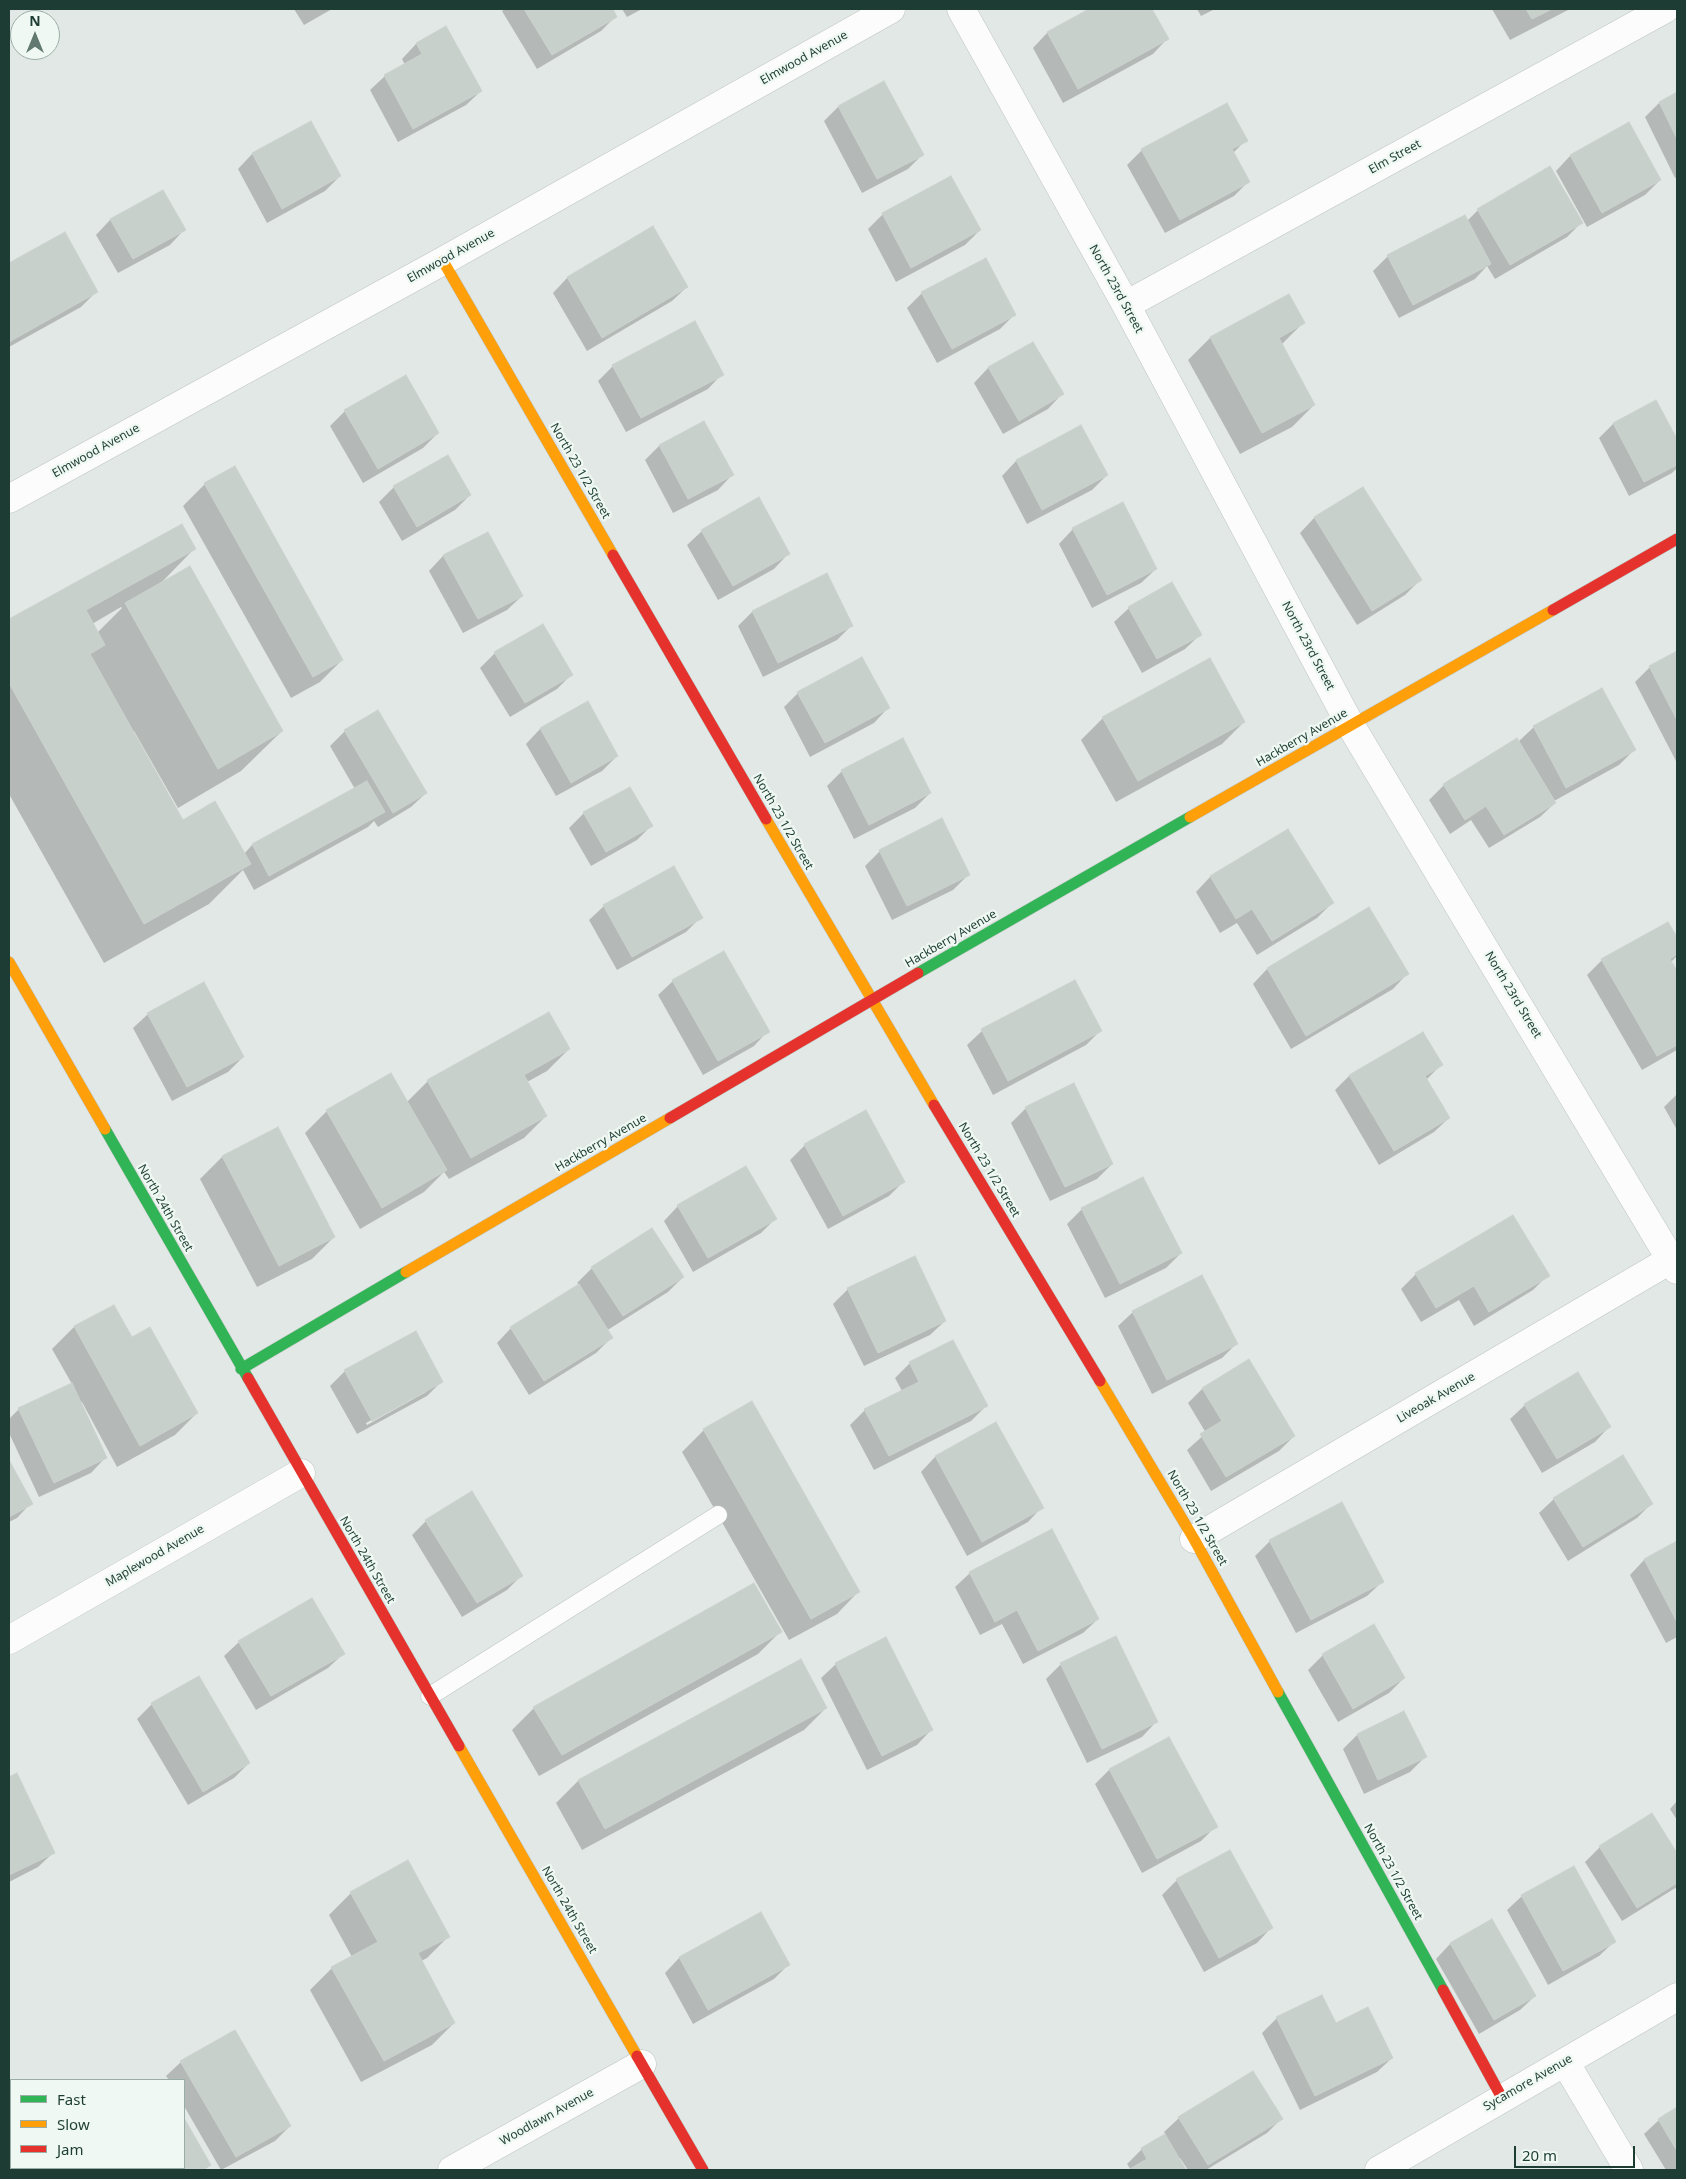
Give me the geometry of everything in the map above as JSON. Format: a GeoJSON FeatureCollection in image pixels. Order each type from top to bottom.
{"type":"FeatureCollection","features":[{"type":"Feature","properties":{"kind":"street","name":"Elmwood Avenue"},"geometry":{"type":"LineString","coordinates":[[9,498],[443,261],[891,9]]}},
{"type":"Feature","properties":{"kind":"street","name":"North 23rd Street"},"geometry":{"type":"LineString","coordinates":[[961,9],[1126,305],[1351,726],[1675,1262]]}},
{"type":"Feature","properties":{"kind":"street","name":"Elm Street"},"geometry":{"type":"LineString","coordinates":[[1126,305],[1665,9]]}},
{"type":"Feature","properties":{"kind":"street","name":"North 23 1/2 Street"},"geometry":{"type":"LineString","coordinates":[[443,261],[871,1000],[1194,1539],[1502,2098]]}},
{"type":"Feature","properties":{"kind":"street","name":"Hackberry Avenue"},"geometry":{"type":"LineString","coordinates":[[241,1369],[871,1000],[1677,539]]}},
{"type":"Feature","properties":{"kind":"street","name":"North 24th Street"},"geometry":{"type":"LineString","coordinates":[[9,962],[241,1369],[703,2170]]}},
{"type":"Feature","properties":{"kind":"street","name":"Liveoak Avenue"},"geometry":{"type":"LineString","coordinates":[[1194,1539],[1675,1262]]}},
{"type":"Feature","properties":{"kind":"street","name":"Maplewood Avenue"},"geometry":{"type":"LineString","coordinates":[[9,1640],[301,1473]]}},
{"type":"Feature","properties":{"kind":"street","name":"Sycamore Avenue"},"geometry":{"type":"LineString","coordinates":[[1379,2170],[1677,1997]]}},
{"type":"Feature","properties":{"kind":"street"},"geometry":{"type":"LineString","coordinates":[[1565,2062],[1629,2170]]}},
{"type":"Feature","properties":{"kind":"street","name":"Woodlawn Avenue"},"geometry":{"type":"LineString","coordinates":[[452,2170],[642,2064]]}},
{"type":"Feature","properties":{"kind":"lane"},"geometry":{"type":"LineString","coordinates":[[430,1696],[718,1515]]}},
{"type":"Feature","properties":{"kind":"building"},"geometry":{"type":"Polygon","coordinates":[[[524,9],[613,9],[617,17],[552,55],[524,9]]]}},
{"type":"Feature","properties":{"kind":"building"},"geometry":{"type":"Polygon","coordinates":[[[1089,9],[1152,9],[1169,39],[1078,89],[1047,32],[1089,9]]]}},
{"type":"Feature","properties":{"kind":"building"},"geometry":{"type":"Polygon","coordinates":[[[1526,9],[1552,9],[1532,19],[1526,9]]]}},
{"type":"Feature","properties":{"kind":"building"},"geometry":{"type":"Polygon","coordinates":[[[446,26],[482,91],[413,129],[384,75],[422,54],[416,43],[446,26]]]}},
{"type":"Feature","properties":{"kind":"building"},"geometry":{"type":"Polygon","coordinates":[[[884,81],[924,155],[877,179],[838,106],[884,81]]]}},
{"type":"Feature","properties":{"kind":"building"},"geometry":{"type":"Polygon","coordinates":[[[1677,92],[1677,139],[1659,102],[1677,92]]]}},
{"type":"Feature","properties":{"kind":"building"},"geometry":{"type":"Polygon","coordinates":[[[1227,103],[1248,141],[1232,149],[1250,182],[1180,220],[1141,149],[1227,103]]]}},
{"type":"Feature","properties":{"kind":"building"},"geometry":{"type":"Polygon","coordinates":[[[311,121],[341,176],[282,209],[252,153],[311,121]]]}},
{"type":"Feature","properties":{"kind":"building"},"geometry":{"type":"Polygon","coordinates":[[[1629,122],[1661,180],[1602,213],[1570,155],[1629,122]]]}},
{"type":"Feature","properties":{"kind":"building"},"geometry":{"type":"Polygon","coordinates":[[[1550,166],[1583,223],[1510,265],[1477,209],[1550,166]]]}},
{"type":"Feature","properties":{"kind":"building"},"geometry":{"type":"Polygon","coordinates":[[[951,176],[981,230],[911,268],[882,213],[951,176]]]}},
{"type":"Feature","properties":{"kind":"building"},"geometry":{"type":"Polygon","coordinates":[[[163,190],[186,230],[133,259],[110,219],[163,190]]]}},
{"type":"Feature","properties":{"kind":"building"},"geometry":{"type":"Polygon","coordinates":[[[1465,215],[1491,264],[1413,305],[1387,255],[1465,215]]]}},
{"type":"Feature","properties":{"kind":"building"},"geometry":{"type":"Polygon","coordinates":[[[653,226],[688,287],[602,338],[567,277],[653,226]]]}},
{"type":"Feature","properties":{"kind":"building"},"geometry":{"type":"Polygon","coordinates":[[[65,232],[98,292],[9,342],[9,263],[65,232]]]}},
{"type":"Feature","properties":{"kind":"building"},"geometry":{"type":"Polygon","coordinates":[[[986,258],[1016,315],[952,349],[921,292],[986,258]]]}},
{"type":"Feature","properties":{"kind":"building"},"geometry":{"type":"Polygon","coordinates":[[[1289,294],[1305,323],[1279,338],[1315,405],[1262,433],[1210,337],[1289,294]]]}},
{"type":"Feature","properties":{"kind":"building"},"geometry":{"type":"Polygon","coordinates":[[[695,321],[724,375],[641,418],[612,365],[695,321]]]}},
{"type":"Feature","properties":{"kind":"building"},"geometry":{"type":"Polygon","coordinates":[[[1033,342],[1064,394],[1019,421],[988,367],[1033,342]]]}},
{"type":"Feature","properties":{"kind":"building"},"geometry":{"type":"Polygon","coordinates":[[[406,375],[439,433],[378,469],[344,410],[406,375]]]}},
{"type":"Feature","properties":{"kind":"building"},"geometry":{"type":"Polygon","coordinates":[[[1656,400],[1677,439],[1677,465],[1644,482],[1613,423],[1656,400]]]}},
{"type":"Feature","properties":{"kind":"building"},"geometry":{"type":"Polygon","coordinates":[[[704,421],[734,475],[688,499],[659,445],[704,421]]]}},
{"type":"Feature","properties":{"kind":"building"},"geometry":{"type":"Polygon","coordinates":[[[1081,425],[1108,475],[1042,510],[1016,460],[1081,425]]]}},
{"type":"Feature","properties":{"kind":"building"},"geometry":{"type":"Polygon","coordinates":[[[448,455],[471,495],[417,527],[393,486],[448,455]]]}},
{"type":"Feature","properties":{"kind":"building"},"geometry":{"type":"Polygon","coordinates":[[[235,466],[343,660],[313,677],[204,483],[235,466]]]}},
{"type":"Feature","properties":{"kind":"building"},"geometry":{"type":"Polygon","coordinates":[[[1363,487],[1422,580],[1372,611],[1314,517],[1363,487]]]}},
{"type":"Feature","properties":{"kind":"building"},"geometry":{"type":"Polygon","coordinates":[[[759,497],[790,554],[733,586],[701,530],[759,497]]]}},
{"type":"Feature","properties":{"kind":"building"},"geometry":{"type":"Polygon","coordinates":[[[1123,502],[1157,569],[1107,595],[1072,528],[1123,502]]]}},
{"type":"Feature","properties":{"kind":"building"},"geometry":{"type":"Polygon","coordinates":[[[182,524],[196,549],[86,610],[105,645],[90,654],[183,820],[215,801],[251,864],[144,924],[9,683],[9,619],[182,524]]]}},
{"type":"Feature","properties":{"kind":"building"},"geometry":{"type":"Polygon","coordinates":[[[488,532],[523,596],[478,619],[443,555],[488,532]]]}},
{"type":"Feature","properties":{"kind":"building"},"geometry":{"type":"Polygon","coordinates":[[[190,566],[283,731],[218,769],[125,603],[190,566]]]}},
{"type":"Feature","properties":{"kind":"building"},"geometry":{"type":"Polygon","coordinates":[[[827,573],[853,626],[778,663],[752,611],[827,573]]]}},
{"type":"Feature","properties":{"kind":"building"},"geometry":{"type":"Polygon","coordinates":[[[1172,582],[1202,635],[1157,659],[1128,607],[1172,582]]]}},
{"type":"Feature","properties":{"kind":"building"},"geometry":{"type":"Polygon","coordinates":[[[543,624],[573,675],[525,703],[494,652],[543,624]]]}},
{"type":"Feature","properties":{"kind":"building"},"geometry":{"type":"Polygon","coordinates":[[[1677,651],[1677,720],[1649,666],[1677,651]]]}},
{"type":"Feature","properties":{"kind":"building"},"geometry":{"type":"Polygon","coordinates":[[[862,657],[890,708],[825,743],[797,692],[862,657]]]}},
{"type":"Feature","properties":{"kind":"building"},"geometry":{"type":"Polygon","coordinates":[[[1210,658],[1245,722],[1138,781],[1102,717],[1210,658]]]}},
{"type":"Feature","properties":{"kind":"building"},"geometry":{"type":"Polygon","coordinates":[[[1602,688],[1636,750],[1566,788],[1533,726],[1602,688]]]}},
{"type":"Feature","properties":{"kind":"building"},"geometry":{"type":"Polygon","coordinates":[[[588,701],[618,756],[571,783],[540,728],[588,701]]]}},
{"type":"Feature","properties":{"kind":"building"},"geometry":{"type":"Polygon","coordinates":[[[378,710],[427,793],[393,813],[344,730],[378,710]]]}},
{"type":"Feature","properties":{"kind":"building"},"geometry":{"type":"Polygon","coordinates":[[[903,738],[931,793],[869,825],[841,770],[903,738]]]}},
{"type":"Feature","properties":{"kind":"building"},"geometry":{"type":"Polygon","coordinates":[[[1517,738],[1556,803],[1504,835],[1486,806],[1465,820],[1443,784],[1517,738]]]}},
{"type":"Feature","properties":{"kind":"building"},"geometry":{"type":"Polygon","coordinates":[[[367,781],[385,812],[269,876],[252,844],[367,781]]]}},
{"type":"Feature","properties":{"kind":"building"},"geometry":{"type":"Polygon","coordinates":[[[630,787],[653,826],[606,852],[583,812],[630,787]]]}},
{"type":"Feature","properties":{"kind":"building"},"geometry":{"type":"Polygon","coordinates":[[[942,818],[970,875],[907,906],[879,850],[942,818]]]}},
{"type":"Feature","properties":{"kind":"building"},"geometry":{"type":"Polygon","coordinates":[[[1288,829],[1334,903],[1272,941],[1252,909],[1236,919],[1210,876],[1288,829]]]}},
{"type":"Feature","properties":{"kind":"building"},"geometry":{"type":"Polygon","coordinates":[[[674,866],[703,918],[632,957],[603,905],[674,866]]]}},
{"type":"Feature","properties":{"kind":"building"},"geometry":{"type":"Polygon","coordinates":[[[1369,907],[1409,974],[1306,1036],[1267,968],[1369,907]]]}},
{"type":"Feature","properties":{"kind":"building"},"geometry":{"type":"Polygon","coordinates":[[[1668,922],[1677,937],[1677,954],[1670,959],[1677,971],[1677,1045],[1657,1056],[1601,959],[1668,922]]]}},
{"type":"Feature","properties":{"kind":"building"},"geometry":{"type":"Polygon","coordinates":[[[724,951],[770,1032],[718,1061],[672,980],[724,951]]]}},
{"type":"Feature","properties":{"kind":"building"},"geometry":{"type":"Polygon","coordinates":[[[1075,980],[1102,1031],[1008,1081],[981,1029],[1075,980]]]}},
{"type":"Feature","properties":{"kind":"building"},"geometry":{"type":"Polygon","coordinates":[[[204,982],[244,1057],[187,1087],[147,1013],[204,982]]]}},
{"type":"Feature","properties":{"kind":"building"},"geometry":{"type":"Polygon","coordinates":[[[549,1012],[570,1049],[524,1075],[547,1116],[471,1158],[427,1080],[549,1012]]]}},
{"type":"Feature","properties":{"kind":"building"},"geometry":{"type":"Polygon","coordinates":[[[1423,1032],[1443,1065],[1425,1076],[1450,1118],[1394,1151],[1349,1075],[1423,1032]]]}},
{"type":"Feature","properties":{"kind":"building"},"geometry":{"type":"Polygon","coordinates":[[[391,1073],[447,1170],[382,1208],[326,1110],[391,1073]]]}},
{"type":"Feature","properties":{"kind":"building"},"geometry":{"type":"Polygon","coordinates":[[[1074,1083],[1113,1164],[1065,1187],[1025,1107],[1074,1083]]]}},
{"type":"Feature","properties":{"kind":"building"},"geometry":{"type":"Polygon","coordinates":[[[866,1110],[905,1182],[843,1216],[804,1144],[866,1110]]]}},
{"type":"Feature","properties":{"kind":"building"},"geometry":{"type":"Polygon","coordinates":[[[278,1127],[335,1237],[279,1266],[222,1156],[278,1127]]]}},
{"type":"Feature","properties":{"kind":"building"},"geometry":{"type":"Polygon","coordinates":[[[746,1166],[777,1219],[708,1258],[677,1205],[746,1166]]]}},
{"type":"Feature","properties":{"kind":"building"},"geometry":{"type":"Polygon","coordinates":[[[1143,1177],[1182,1253],[1120,1284],[1081,1208],[1143,1177]]]}},
{"type":"Feature","properties":{"kind":"building"},"geometry":{"type":"Polygon","coordinates":[[[1513,1215],[1550,1276],[1489,1312],[1474,1286],[1436,1308],[1415,1273],[1513,1215]]]}},
{"type":"Feature","properties":{"kind":"building"},"geometry":{"type":"Polygon","coordinates":[[[652,1228],[684,1277],[623,1316],[591,1267],[652,1228]]]}},
{"type":"Feature","properties":{"kind":"building"},"geometry":{"type":"Polygon","coordinates":[[[915,1256],[946,1321],[878,1353],[847,1288],[915,1256]]]}},
{"type":"Feature","properties":{"kind":"building"},"geometry":{"type":"Polygon","coordinates":[[[1202,1275],[1238,1344],[1167,1380],[1132,1311],[1202,1275]]]}},
{"type":"Feature","properties":{"kind":"building"},"geometry":{"type":"Polygon","coordinates":[[[579,1284],[613,1338],[544,1381],[510,1327],[579,1284]]]}},
{"type":"Feature","properties":{"kind":"building"},"geometry":{"type":"Polygon","coordinates":[[[114,1305],[132,1337],[150,1327],[198,1413],[140,1446],[74,1326],[114,1305]]]}},
{"type":"Feature","properties":{"kind":"building"},"geometry":{"type":"Polygon","coordinates":[[[416,1331],[443,1382],[372,1421],[344,1370],[416,1331]]]}},
{"type":"Feature","properties":{"kind":"building"},"geometry":{"type":"Polygon","coordinates":[[[953,1340],[988,1406],[889,1456],[864,1409],[919,1382],[909,1362],[953,1340]]]}},
{"type":"Feature","properties":{"kind":"building"},"geometry":{"type":"Polygon","coordinates":[[[1249,1359],[1295,1436],[1226,1477],[1200,1434],[1222,1421],[1202,1388],[1249,1359]]]}},
{"type":"Feature","properties":{"kind":"building"},"geometry":{"type":"Polygon","coordinates":[[[1578,1372],[1611,1427],[1557,1459],[1524,1404],[1578,1372]]]}},
{"type":"Feature","properties":{"kind":"building"},"geometry":{"type":"Polygon","coordinates":[[[72,1383],[107,1458],[54,1483],[18,1408],[72,1383]]]}},
{"type":"Feature","properties":{"kind":"building"},"geometry":{"type":"Polygon","coordinates":[[[752,1401],[860,1592],[811,1619],[703,1429],[752,1401]]]}},
{"type":"Feature","properties":{"kind":"building"},"geometry":{"type":"Polygon","coordinates":[[[996,1422],[1044,1508],[982,1542],[935,1456],[996,1422]]]}},
{"type":"Feature","properties":{"kind":"building"},"geometry":{"type":"Polygon","coordinates":[[[1623,1455],[1653,1504],[1583,1547],[1553,1498],[1623,1455]]]}},
{"type":"Feature","properties":{"kind":"building"},"geometry":{"type":"Polygon","coordinates":[[[9,1460],[33,1504],[9,1517],[9,1460]]]}},
{"type":"Feature","properties":{"kind":"building"},"geometry":{"type":"Polygon","coordinates":[[[472,1491],[523,1576],[477,1603],[425,1520],[472,1491]]]}},
{"type":"Feature","properties":{"kind":"building"},"geometry":{"type":"Polygon","coordinates":[[[1342,1502],[1384,1582],[1311,1620],[1269,1540],[1342,1502]]]}},
{"type":"Feature","properties":{"kind":"building"},"geometry":{"type":"Polygon","coordinates":[[[1052,1529],[1099,1619],[1038,1651],[1017,1610],[995,1622],[969,1572],[1052,1529]]]}},
{"type":"Feature","properties":{"kind":"building"},"geometry":{"type":"Polygon","coordinates":[[[1677,1541],[1677,1622],[1644,1559],[1677,1541]]]}},
{"type":"Feature","properties":{"kind":"building"},"geometry":{"type":"Polygon","coordinates":[[[754,1583],[782,1632],[562,1755],[533,1707],[754,1583]]]}},
{"type":"Feature","properties":{"kind":"building"},"geometry":{"type":"Polygon","coordinates":[[[312,1598],[345,1654],[271,1696],[238,1641],[312,1598]]]}},
{"type":"Feature","properties":{"kind":"building"},"geometry":{"type":"Polygon","coordinates":[[[1374,1624],[1405,1678],[1353,1709],[1322,1654],[1374,1624]]]}},
{"type":"Feature","properties":{"kind":"building"},"geometry":{"type":"Polygon","coordinates":[[[1116,1636],[1158,1722],[1102,1749],[1060,1663],[1116,1636]]]}},
{"type":"Feature","properties":{"kind":"building"},"geometry":{"type":"Polygon","coordinates":[[[886,1637],[933,1730],[882,1756],[835,1663],[886,1637]]]}},
{"type":"Feature","properties":{"kind":"building"},"geometry":{"type":"Polygon","coordinates":[[[801,1659],[827,1708],[605,1829],[578,1780],[801,1659]]]}},
{"type":"Feature","properties":{"kind":"building"},"geometry":{"type":"Polygon","coordinates":[[[199,1676],[250,1763],[203,1792],[151,1703],[199,1676]]]}},
{"type":"Feature","properties":{"kind":"building"},"geometry":{"type":"Polygon","coordinates":[[[1404,1711],[1427,1757],[1378,1780],[1357,1734],[1404,1711]]]}},
{"type":"Feature","properties":{"kind":"building"},"geometry":{"type":"Polygon","coordinates":[[[1169,1737],[1218,1827],[1157,1859],[1109,1769],[1169,1737]]]}},
{"type":"Feature","properties":{"kind":"building"},"geometry":{"type":"Polygon","coordinates":[[[17,1773],[55,1853],[9,1875],[9,1777],[17,1773]]]}},
{"type":"Feature","properties":{"kind":"building"},"geometry":{"type":"Polygon","coordinates":[[[1652,1813],[1677,1853],[1677,1883],[1637,1908],[1599,1846],[1652,1813]]]}},
{"type":"Feature","properties":{"kind":"building"},"geometry":{"type":"Polygon","coordinates":[[[1230,1850],[1273,1928],[1219,1958],[1176,1879],[1230,1850]]]}},
{"type":"Feature","properties":{"kind":"building"},"geometry":{"type":"Polygon","coordinates":[[[408,1860],[450,1937],[418,1953],[455,2023],[384,2061],[331,1967],[378,1942],[350,1892],[408,1860]]]}},
{"type":"Feature","properties":{"kind":"building"},"geometry":{"type":"Polygon","coordinates":[[[1574,1866],[1616,1942],[1563,1971],[1521,1895],[1574,1866]]]}},
{"type":"Feature","properties":{"kind":"building"},"geometry":{"type":"Polygon","coordinates":[[[761,1912],[790,1965],[708,2010],[679,1957],[761,1912]]]}},
{"type":"Feature","properties":{"kind":"building"},"geometry":{"type":"Polygon","coordinates":[[[1492,1919],[1536,1996],[1494,2020],[1450,1943],[1492,1919]]]}},
{"type":"Feature","properties":{"kind":"building"},"geometry":{"type":"Polygon","coordinates":[[[1322,1995],[1336,2023],[1368,2007],[1393,2058],[1315,2096],[1276,2017],[1322,1995]]]}},
{"type":"Feature","properties":{"kind":"building"},"geometry":{"type":"Polygon","coordinates":[[[235,2030],[291,2126],[236,2157],[180,2061],[235,2030]]]}},
{"type":"Feature","properties":{"kind":"building"},"geometry":{"type":"Polygon","coordinates":[[[1253,2071],[1283,2119],[1208,2165],[1178,2117],[1253,2071]]]}},
{"type":"Feature","properties":{"kind":"building"},"geometry":{"type":"Polygon","coordinates":[[[1677,2107],[1677,2151],[1658,2119],[1677,2107]]]}},
{"type":"Feature","properties":{"kind":"building"},"geometry":{"type":"Polygon","coordinates":[[[185,2120],[211,2165],[203,2170],[130,2170],[185,2169],[185,2120]]]}},
{"type":"Feature","properties":{"kind":"building"},"geometry":{"type":"Polygon","coordinates":[[[1165,2134],[1186,2170],[1128,2170],[1147,2159],[1141,2148],[1165,2134]]]}},
{"type":"Feature","properties":{"kind":"building"},"geometry":{"type":"Polygon","coordinates":[[[103,2169],[104,2170],[46,2170],[103,2169]]]}},
{"type":"Feature","properties":{"kind":"traffic: fast"},"geometry":{"type":"LineString","coordinates":[[918,973],[1190,817]]}},
{"type":"Feature","properties":{"kind":"traffic: fast"},"geometry":{"type":"LineString","coordinates":[[105,1129],[248,1378]]}},
{"type":"Feature","properties":{"kind":"traffic: fast"},"geometry":{"type":"LineString","coordinates":[[241,1369],[406,1272]]}},
{"type":"Feature","properties":{"kind":"traffic: fast"},"geometry":{"type":"LineString","coordinates":[[1278,1692],[1443,1990]]}},
{"type":"Feature","properties":{"kind":"traffic: slow"},"geometry":{"type":"LineString","coordinates":[[443,261],[613,555]]}},
{"type":"Feature","properties":{"kind":"traffic: slow"},"geometry":{"type":"LineString","coordinates":[[1190,817],[1553,610]]}},
{"type":"Feature","properties":{"kind":"traffic: slow"},"geometry":{"type":"LineString","coordinates":[[766,819],[934,1105]]}},
{"type":"Feature","properties":{"kind":"traffic: slow"},"geometry":{"type":"LineString","coordinates":[[9,962],[105,1129]]}},
{"type":"Feature","properties":{"kind":"traffic: slow"},"geometry":{"type":"LineString","coordinates":[[406,1272],[670,1118]]}},
{"type":"Feature","properties":{"kind":"traffic: slow"},"geometry":{"type":"LineString","coordinates":[[1100,1381],[1194,1539],[1278,1692]]}},
{"type":"Feature","properties":{"kind":"traffic: slow"},"geometry":{"type":"LineString","coordinates":[[459,1746],[637,2056]]}},
{"type":"Feature","properties":{"kind":"traffic: jam"},"geometry":{"type":"LineString","coordinates":[[1553,610],[1677,539]]}},
{"type":"Feature","properties":{"kind":"traffic: jam"},"geometry":{"type":"LineString","coordinates":[[613,555],[766,819]]}},
{"type":"Feature","properties":{"kind":"traffic: jam"},"geometry":{"type":"LineString","coordinates":[[670,1118],[918,973]]}},
{"type":"Feature","properties":{"kind":"traffic: jam"},"geometry":{"type":"LineString","coordinates":[[934,1105],[1100,1381]]}},
{"type":"Feature","properties":{"kind":"traffic: jam"},"geometry":{"type":"LineString","coordinates":[[248,1378],[459,1746]]}},
{"type":"Feature","properties":{"kind":"traffic: jam"},"geometry":{"type":"LineString","coordinates":[[1443,1990],[1502,2098]]}},
{"type":"Feature","properties":{"kind":"traffic: jam"},"geometry":{"type":"LineString","coordinates":[[637,2056],[703,2170]]}}]}
